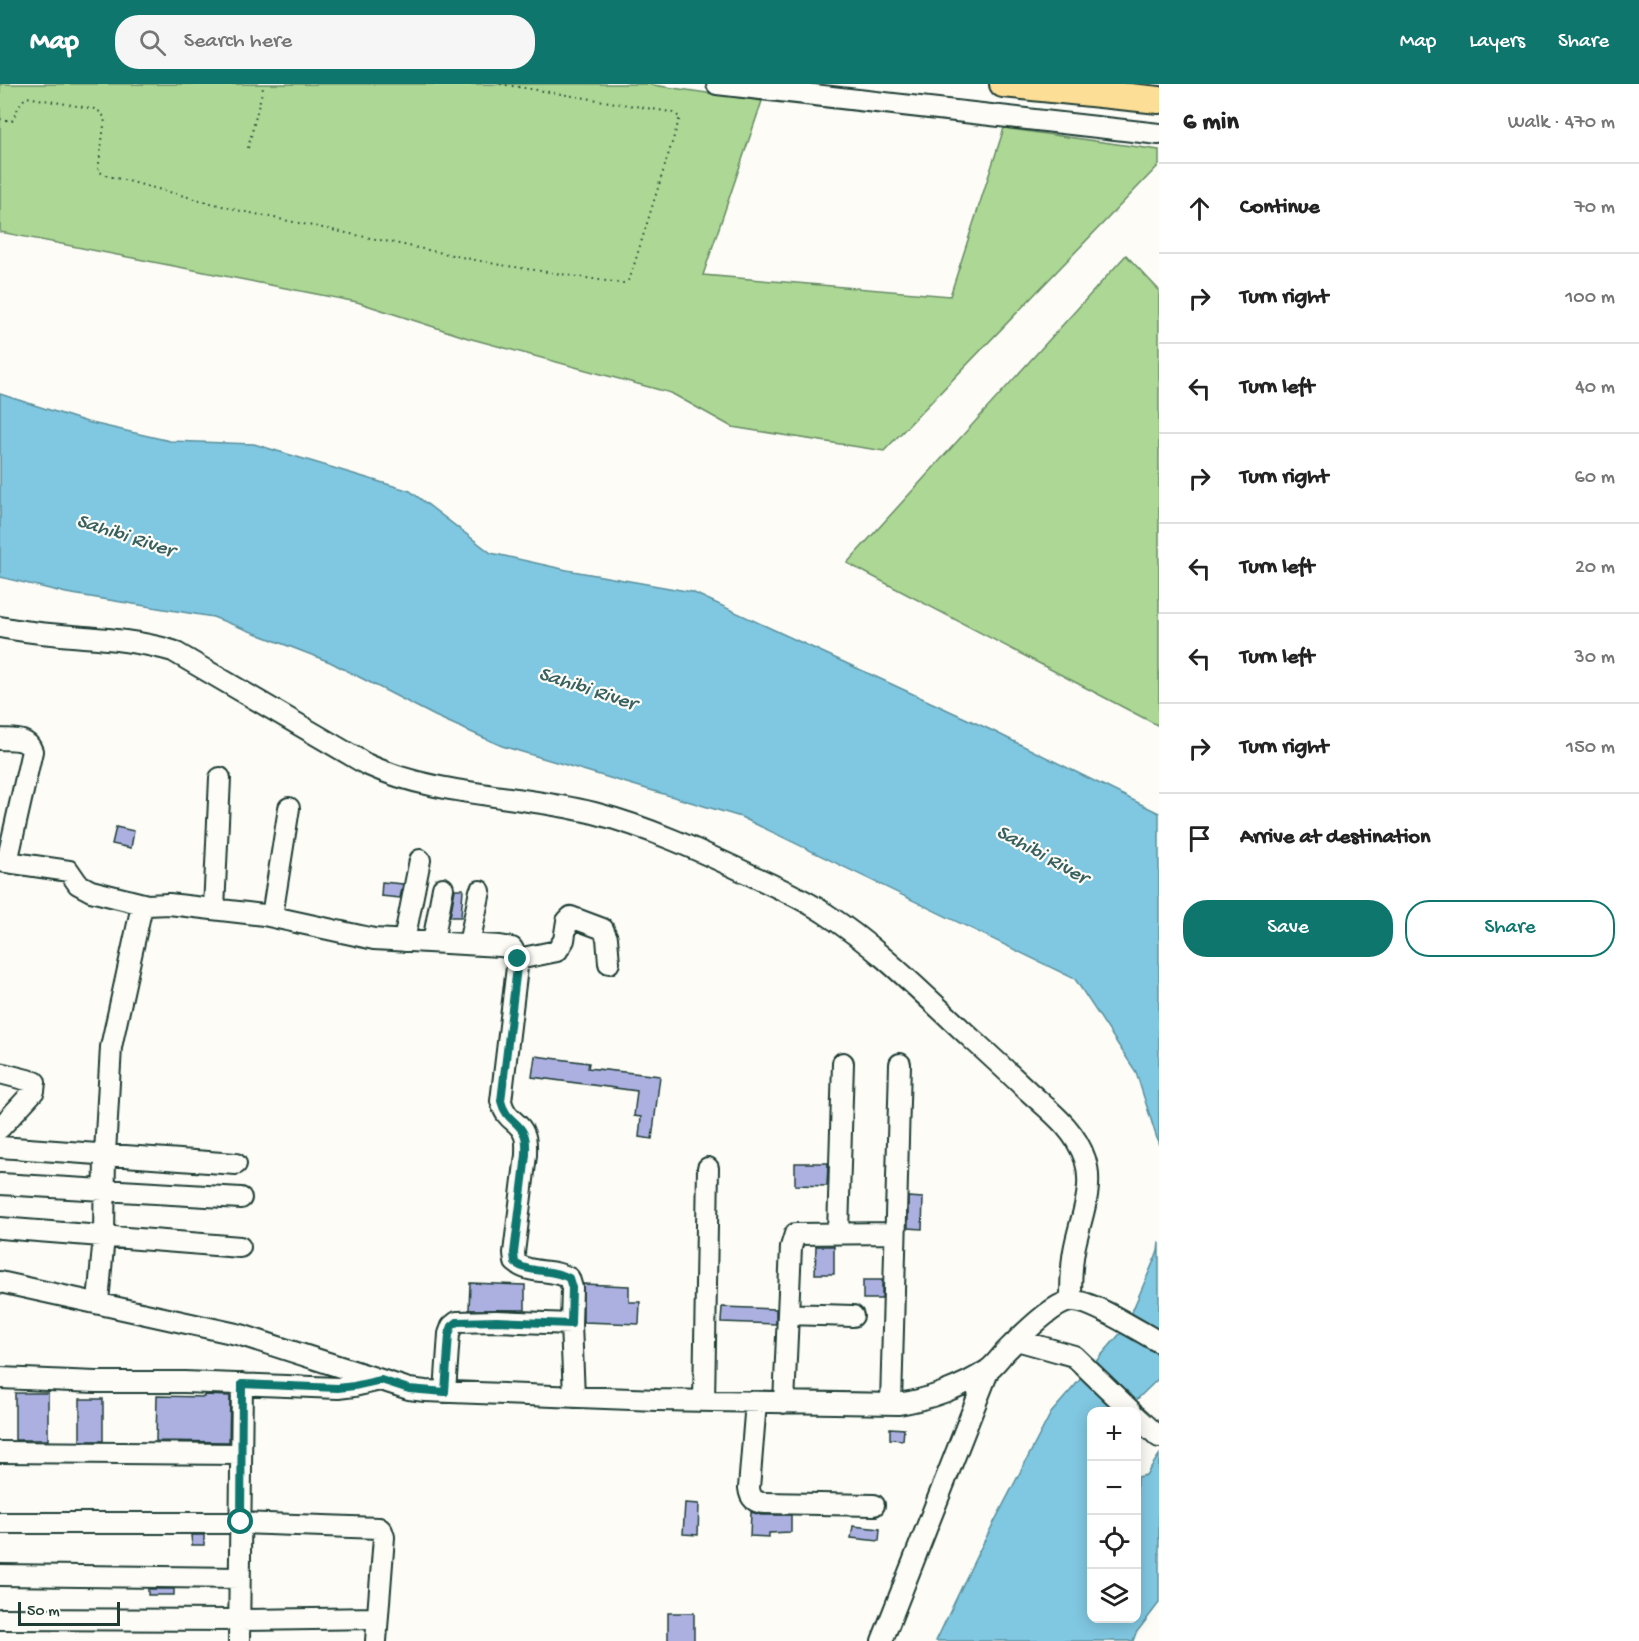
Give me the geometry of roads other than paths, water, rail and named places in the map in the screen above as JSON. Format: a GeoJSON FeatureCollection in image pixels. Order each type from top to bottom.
{"type":"FeatureCollection","features":[{"type":"Feature","properties":{"kind":"main road"},"geometry":{"type":"LineString","coordinates":[[1003,84],[1159,100]]}},
{"type":"Feature","properties":{"kind":"street"},"geometry":{"type":"LineString","coordinates":[[717,84],[1159,134]]}},
{"type":"Feature","properties":{"kind":"street"},"geometry":{"type":"LineString","coordinates":[[0,627],[27,632],[139,642],[173,651],[387,774],[427,786],[536,802],[633,824],[676,840],[803,900],[826,914],[864,942],[982,1048],[1066,1125],[1078,1143],[1085,1159],[1089,1179],[1088,1193],[1074,1250],[1071,1301]]}},
{"type":"Feature","properties":{"kind":"street"},"geometry":{"type":"LineString","coordinates":[[0,740],[25,741],[32,751],[4,861],[69,872],[78,884],[91,891],[147,905],[169,904],[272,916],[357,936],[512,948],[518,959],[501,1101],[504,1111],[511,1121],[523,1131],[526,1138],[514,1253],[515,1263],[522,1268],[560,1272],[569,1278],[572,1288],[574,1397]]}},
{"type":"Feature","properties":{"kind":"street"},"geometry":{"type":"LineString","coordinates":[[214,909],[220,778]]}},
{"type":"Feature","properties":{"kind":"street"},"geometry":{"type":"LineString","coordinates":[[272,916],[289,808]]}},
{"type":"Feature","properties":{"kind":"street"},"geometry":{"type":"LineString","coordinates":[[404,940],[420,860]]}},
{"type":"Feature","properties":{"kind":"street"},"geometry":{"type":"LineString","coordinates":[[433,942],[443,888]]}},
{"type":"Feature","properties":{"kind":"street"},"geometry":{"type":"LineString","coordinates":[[469,944],[480,891]]}},
{"type":"Feature","properties":{"kind":"street"},"geometry":{"type":"LineString","coordinates":[[98,1302],[104,1236],[105,1153],[111,1047],[137,923],[141,910],[147,905]]}},
{"type":"Feature","properties":{"kind":"street"},"geometry":{"type":"LineString","coordinates":[[518,959],[557,951],[564,940],[567,921],[571,917],[603,929],[607,938],[609,963]]}},
{"type":"Feature","properties":{"kind":"street"},"geometry":{"type":"LineString","coordinates":[[838,1232],[843,1063]]}},
{"type":"Feature","properties":{"kind":"street"},"geometry":{"type":"LineString","coordinates":[[891,1404],[900,1064]]}},
{"type":"Feature","properties":{"kind":"street"},"geometry":{"type":"LineString","coordinates":[[0,1073],[35,1082],[34,1091],[0,1128]]}},
{"type":"Feature","properties":{"kind":"street"},"geometry":{"type":"LineString","coordinates":[[0,1147],[236,1164]]}},
{"type":"Feature","properties":{"kind":"street"},"geometry":{"type":"LineString","coordinates":[[704,1401],[708,1168]]}},
{"type":"Feature","properties":{"kind":"street"},"geometry":{"type":"LineString","coordinates":[[0,1184],[241,1198]]}},
{"type":"Feature","properties":{"kind":"street"},"geometry":{"type":"LineString","coordinates":[[0,1228],[240,1247]]}},
{"type":"Feature","properties":{"kind":"street"},"geometry":{"type":"LineString","coordinates":[[784,1403],[791,1246],[795,1234],[895,1233]]}},
{"type":"Feature","properties":{"kind":"street"},"geometry":{"type":"LineString","coordinates":[[0,1282],[241,1335],[409,1389],[445,1392],[784,1403],[891,1404],[914,1402],[937,1395],[989,1369],[1017,1340],[1054,1309],[1071,1301],[1104,1311],[1159,1342]]}},
{"type":"Feature","properties":{"kind":"street"},"geometry":{"type":"LineString","coordinates":[[788,1314],[853,1316]]}},
{"type":"Feature","properties":{"kind":"street"},"geometry":{"type":"LineString","coordinates":[[445,1392],[449,1334],[452,1326],[457,1322],[571,1324]]}},
{"type":"Feature","properties":{"kind":"street"},"geometry":{"type":"LineString","coordinates":[[1017,1340],[1074,1356],[1127,1407]]}},
{"type":"Feature","properties":{"kind":"street"},"geometry":{"type":"LineString","coordinates":[[882,1641],[989,1369]]}},
{"type":"Feature","properties":{"kind":"street"},"geometry":{"type":"LineString","coordinates":[[0,1378],[338,1388],[381,1380]]}},
{"type":"Feature","properties":{"kind":"street"},"geometry":{"type":"LineString","coordinates":[[239,1641],[242,1384]]}},
{"type":"Feature","properties":{"kind":"street"},"geometry":{"type":"LineString","coordinates":[[756,1402],[748,1488],[752,1499],[759,1503],[874,1505]]}},
{"type":"Feature","properties":{"kind":"street"},"geometry":{"type":"LineString","coordinates":[[1141,1420],[1159,1437]]}},
{"type":"Feature","properties":{"kind":"street"},"geometry":{"type":"LineString","coordinates":[[0,1452],[240,1454]]}},
{"type":"Feature","properties":{"kind":"street"},"geometry":{"type":"LineString","coordinates":[[0,1524],[241,1522],[379,1528],[384,1537],[376,1641]]}},
{"type":"Feature","properties":{"kind":"street"},"geometry":{"type":"LineString","coordinates":[[0,1575],[240,1578]]}},
{"type":"Feature","properties":{"kind":"street"},"geometry":{"type":"LineString","coordinates":[[0,1619],[377,1618]]}},
{"type":"Feature","properties":{"kind":"water","name":"Sahibi River"},"geometry":{"type":"Polygon","coordinates":[[[0,394],[87,422],[170,441],[254,444],[410,491],[491,553],[567,570],[692,592],[991,730],[1159,813],[1159,1145],[1136,1072],[1075,979],[741,817],[502,746],[435,716],[330,662],[213,617],[66,593],[0,577],[0,394]]]}},
{"type":"Feature","properties":{"kind":"water"},"geometry":{"type":"Polygon","coordinates":[[[1159,1242],[1159,1378],[1129,1407],[1087,1407],[1087,1623],[1141,1623],[1141,1476],[1146,1475],[1159,1455],[1159,1603],[1136,1633],[1133,1641],[936,1641],[977,1555],[1051,1413],[1125,1328],[1158,1251],[1159,1242]]]}}]}
